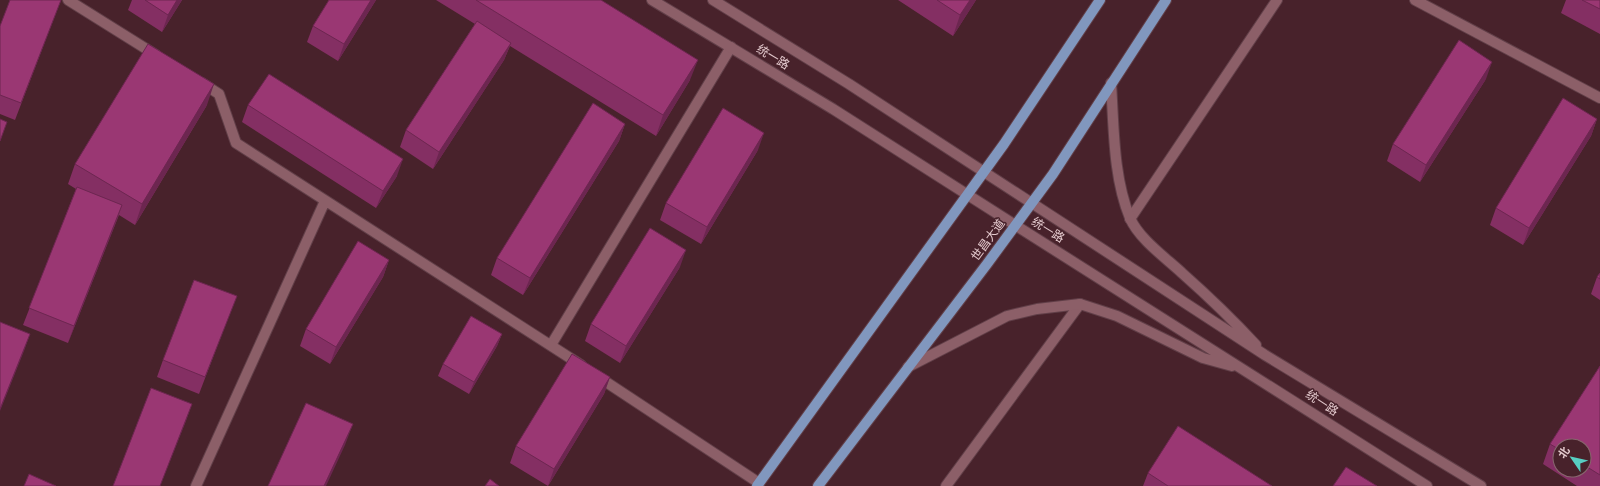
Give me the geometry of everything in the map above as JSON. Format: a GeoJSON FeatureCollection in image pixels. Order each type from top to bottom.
{"type":"FeatureCollection","features":[{"type":"Feature","properties":{"kind":"main road"},"geometry":{"type":"LineString","coordinates":[[68,0],[164,60]]}},
{"type":"Feature","properties":{"kind":"main road","name":"统一路"},"geometry":{"type":"LineString","coordinates":[[652,0],[833,108],[967,195],[1427,486]]}},
{"type":"Feature","properties":{"kind":"main road","name":"统一路"},"geometry":{"type":"LineString","coordinates":[[713,0],[849,84],[1265,355],[1481,486]]}},
{"type":"Feature","properties":{"kind":"main road"},"geometry":{"type":"LineString","coordinates":[[192,77],[219,94],[236,143],[551,345],[758,484],[984,172],[1055,69],[1100,0]]}},
{"type":"Feature","properties":{"kind":"main road","name":"世昌大道"},"geometry":{"type":"LineString","coordinates":[[818,486],[987,264],[1053,174],[1166,0]]}},
{"type":"Feature","properties":{"kind":"main road"},"geometry":{"type":"LineString","coordinates":[[1130,220],[1277,0]]}},
{"type":"Feature","properties":{"kind":"main road"},"geometry":{"type":"LineString","coordinates":[[1414,0],[1600,98]]}},
{"type":"Feature","properties":{"kind":"main road"},"geometry":{"type":"LineString","coordinates":[[551,345],[731,47]]}},
{"type":"Feature","properties":{"kind":"main road"},"geometry":{"type":"LineString","coordinates":[[1111,83],[1117,168],[1121,192],[1130,220],[1144,238],[1231,318],[1265,355]]}},
{"type":"Feature","properties":{"kind":"main road"},"geometry":{"type":"LineString","coordinates":[[196,486],[326,201]]}},
{"type":"Feature","properties":{"kind":"main road"},"geometry":{"type":"LineString","coordinates":[[908,367],[1007,316],[1037,309],[1080,304],[1117,316],[1203,358],[1243,369]]}},
{"type":"Feature","properties":{"kind":"main road"},"geometry":{"type":"LineString","coordinates":[[946,486],[1080,304]]}},
{"type":"Feature","properties":{"kind":"building"},"geometry":{"type":"Polygon","coordinates":[[[10,0],[61,0],[21,103],[0,95],[0,26],[10,0]]]}},
{"type":"Feature","properties":{"kind":"building"},"geometry":{"type":"Polygon","coordinates":[[[145,0],[177,0],[168,15],[145,0]]]}},
{"type":"Feature","properties":{"kind":"building"},"geometry":{"type":"Polygon","coordinates":[[[329,0],[371,0],[344,44],[313,26],[329,0]]]}},
{"type":"Feature","properties":{"kind":"building"},"geometry":{"type":"Polygon","coordinates":[[[476,0],[601,0],[698,60],[663,115],[476,0]]]}},
{"type":"Feature","properties":{"kind":"building"},"geometry":{"type":"Polygon","coordinates":[[[937,0],[970,0],[960,15],[937,0]]]}},
{"type":"Feature","properties":{"kind":"building"},"geometry":{"type":"Polygon","coordinates":[[[1582,0],[1600,0],[1600,9],[1582,0]]]}},
{"type":"Feature","properties":{"kind":"building"},"geometry":{"type":"Polygon","coordinates":[[[477,21],[511,43],[439,152],[406,130],[477,21]]]}},
{"type":"Feature","properties":{"kind":"building"},"geometry":{"type":"Polygon","coordinates":[[[1459,40],[1492,62],[1426,165],[1393,144],[1459,40]]]}},
{"type":"Feature","properties":{"kind":"building"},"geometry":{"type":"Polygon","coordinates":[[[148,44],[214,84],[142,204],[75,164],[148,44]]]}},
{"type":"Feature","properties":{"kind":"building"},"geometry":{"type":"Polygon","coordinates":[[[269,74],[403,159],[383,191],[248,105],[269,74]]]}},
{"type":"Feature","properties":{"kind":"building"},"geometry":{"type":"Polygon","coordinates":[[[1563,98],[1597,119],[1529,228],[1496,208],[1563,98]]]}},
{"type":"Feature","properties":{"kind":"building"},"geometry":{"type":"Polygon","coordinates":[[[593,103],[625,124],[530,278],[497,258],[593,103]]]}},
{"type":"Feature","properties":{"kind":"building"},"geometry":{"type":"Polygon","coordinates":[[[723,108],[764,133],[707,227],[666,203],[723,108]]]}},
{"type":"Feature","properties":{"kind":"building"},"geometry":{"type":"Polygon","coordinates":[[[0,119],[7,122],[0,141],[0,119]]]}},
{"type":"Feature","properties":{"kind":"building"},"geometry":{"type":"Polygon","coordinates":[[[77,187],[122,205],[74,326],[29,308],[77,187]]]}},
{"type":"Feature","properties":{"kind":"building"},"geometry":{"type":"Polygon","coordinates":[[[650,228],[686,250],[626,346],[591,324],[650,228]]]}},
{"type":"Feature","properties":{"kind":"building"},"geometry":{"type":"Polygon","coordinates":[[[358,241],[389,260],[336,347],[306,329],[358,241]]]}},
{"type":"Feature","properties":{"kind":"building"},"geometry":{"type":"Polygon","coordinates":[[[194,280],[237,296],[205,377],[163,360],[194,280]]]}},
{"type":"Feature","properties":{"kind":"building"},"geometry":{"type":"Polygon","coordinates":[[[471,316],[502,334],[474,382],[443,364],[471,316]]]}},
{"type":"Feature","properties":{"kind":"building"},"geometry":{"type":"Polygon","coordinates":[[[0,322],[30,334],[0,409],[0,322]]]}},
{"type":"Feature","properties":{"kind":"building"},"geometry":{"type":"Polygon","coordinates":[[[572,354],[610,377],[554,469],[516,446],[572,354]]]}},
{"type":"Feature","properties":{"kind":"building"},"geometry":{"type":"Polygon","coordinates":[[[1600,366],[1600,475],[1592,470],[1592,438],[1554,438],[1600,366]]]}},
{"type":"Feature","properties":{"kind":"building"},"geometry":{"type":"Polygon","coordinates":[[[151,388],[192,404],[160,486],[113,486],[151,388]]]}},
{"type":"Feature","properties":{"kind":"building"},"geometry":{"type":"Polygon","coordinates":[[[306,403],[353,424],[324,486],[268,486],[306,403]]]}},
{"type":"Feature","properties":{"kind":"building"},"geometry":{"type":"Polygon","coordinates":[[[1178,426],[1272,486],[1168,486],[1148,473],[1178,426]]]}},
{"type":"Feature","properties":{"kind":"building"},"geometry":{"type":"Polygon","coordinates":[[[1346,467],[1377,486],[1333,486],[1346,467]]]}},
{"type":"Feature","properties":{"kind":"building"},"geometry":{"type":"Polygon","coordinates":[[[29,474],[56,486],[24,486],[29,474]]]}},
{"type":"Feature","properties":{"kind":"building"},"geometry":{"type":"Polygon","coordinates":[[[490,479],[499,486],[485,486],[490,479]]]}}]}
